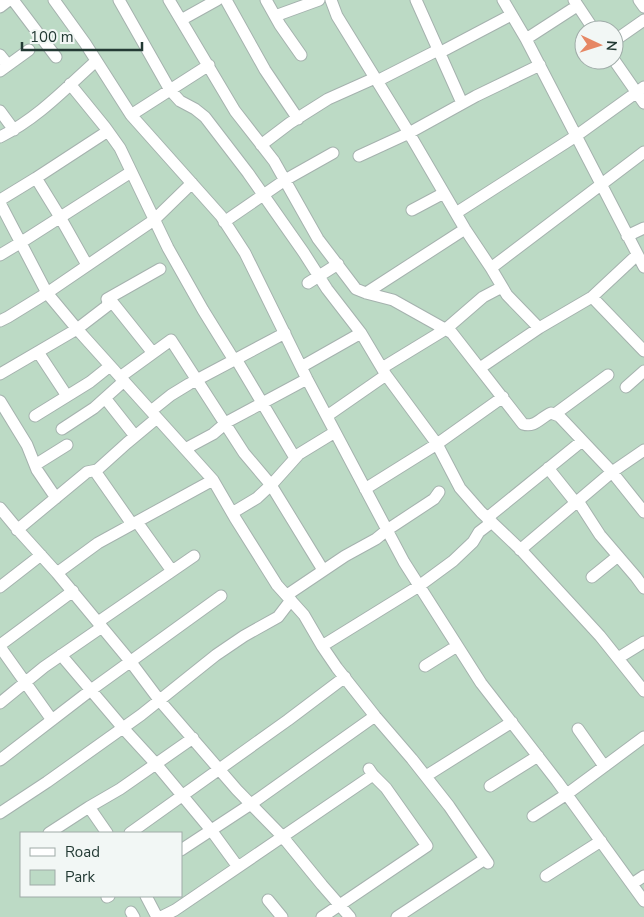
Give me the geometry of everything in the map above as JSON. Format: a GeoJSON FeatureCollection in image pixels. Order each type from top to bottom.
{"type":"FeatureCollection","features":[{"type":"Feature","properties":{"kind":"street"},"geometry":{"type":"LineString","coordinates":[[0,7],[9,0]]}},
{"type":"Feature","properties":{"kind":"street"},"geometry":{"type":"LineString","coordinates":[[13,0],[56,57]]}},
{"type":"Feature","properties":{"kind":"street"},"geometry":{"type":"LineString","coordinates":[[54,0],[85,43],[131,115],[192,183],[224,222],[245,253],[307,380],[418,586],[481,683],[567,794],[644,901]]}},
{"type":"Feature","properties":{"kind":"street"},"geometry":{"type":"LineString","coordinates":[[119,0],[170,90],[180,101],[206,117],[248,173],[327,289],[361,333],[384,372],[437,444],[460,488],[600,636],[644,691]]}},
{"type":"Feature","properties":{"kind":"street"},"geometry":{"type":"LineString","coordinates":[[169,0],[235,111],[274,161],[318,239],[356,289],[393,300],[452,333],[523,424],[534,425],[551,413],[559,416],[612,472],[644,512]]}},
{"type":"Feature","properties":{"kind":"street"},"geometry":{"type":"LineString","coordinates":[[181,20],[216,0]]}},
{"type":"Feature","properties":{"kind":"street"},"geometry":{"type":"LineString","coordinates":[[226,0],[265,70],[298,119]]}},
{"type":"Feature","properties":{"kind":"street"},"geometry":{"type":"LineString","coordinates":[[266,0],[301,55]]}},
{"type":"Feature","properties":{"kind":"street"},"geometry":{"type":"LineString","coordinates":[[275,16],[320,0]]}},
{"type":"Feature","properties":{"kind":"street"},"geometry":{"type":"LineString","coordinates":[[331,0],[337,16],[465,229],[492,268],[507,296],[539,328]]}},
{"type":"Feature","properties":{"kind":"street"},"geometry":{"type":"LineString","coordinates":[[416,0],[462,103]]}},
{"type":"Feature","properties":{"kind":"street"},"geometry":{"type":"LineString","coordinates":[[503,0],[540,65],[644,267]]}},
{"type":"Feature","properties":{"kind":"street"},"geometry":{"type":"LineString","coordinates":[[639,0],[644,7]]}},
{"type":"Feature","properties":{"kind":"street"},"geometry":{"type":"LineString","coordinates":[[526,39],[575,3],[587,20]]}},
{"type":"Feature","properties":{"kind":"street"},"geometry":{"type":"LineString","coordinates":[[261,145],[328,99],[438,52],[511,15]]}},
{"type":"Feature","properties":{"kind":"street"},"geometry":{"type":"LineString","coordinates":[[624,35],[644,20]]}},
{"type":"Feature","properties":{"kind":"street"},"geometry":{"type":"LineString","coordinates":[[0,55],[4,68],[29,50]]}},
{"type":"Feature","properties":{"kind":"street"},"geometry":{"type":"LineString","coordinates":[[0,137],[14,130],[41,110],[96,61]]}},
{"type":"Feature","properties":{"kind":"street"},"geometry":{"type":"LineString","coordinates":[[131,115],[209,65]]}},
{"type":"Feature","properties":{"kind":"street"},"geometry":{"type":"LineString","coordinates":[[359,156],[409,133],[462,103],[540,65]]}},
{"type":"Feature","properties":{"kind":"street"},"geometry":{"type":"LineString","coordinates":[[623,70],[640,90],[644,102]]}},
{"type":"Feature","properties":{"kind":"street"},"geometry":{"type":"LineString","coordinates":[[70,84],[120,148],[168,248],[190,287],[296,458]]}},
{"type":"Feature","properties":{"kind":"street"},"geometry":{"type":"LineString","coordinates":[[456,213],[576,136],[640,90]]}},
{"type":"Feature","properties":{"kind":"street"},"geometry":{"type":"LineString","coordinates":[[0,111],[14,130]]}},
{"type":"Feature","properties":{"kind":"street"},"geometry":{"type":"LineString","coordinates":[[108,131],[0,201],[47,293],[213,480],[277,585],[304,615],[322,646],[375,716],[450,806],[487,861],[397,917]]}},
{"type":"Feature","properties":{"kind":"street"},"geometry":{"type":"LineString","coordinates":[[492,268],[644,152]]}},
{"type":"Feature","properties":{"kind":"street"},"geometry":{"type":"LineString","coordinates":[[224,222],[285,180],[333,154]]}},
{"type":"Feature","properties":{"kind":"street"},"geometry":{"type":"LineString","coordinates":[[0,255],[131,172]]}},
{"type":"Feature","properties":{"kind":"street"},"geometry":{"type":"LineString","coordinates":[[36,178],[87,265]]}},
{"type":"Feature","properties":{"kind":"street"},"geometry":{"type":"LineString","coordinates":[[0,321],[47,293],[154,220],[192,183]]}},
{"type":"Feature","properties":{"kind":"street"},"geometry":{"type":"LineString","coordinates":[[412,210],[444,193]]}},
{"type":"Feature","properties":{"kind":"street"},"geometry":{"type":"LineString","coordinates":[[627,236],[644,228]]}},
{"type":"Feature","properties":{"kind":"street"},"geometry":{"type":"LineString","coordinates":[[366,293],[465,229]]}},
{"type":"Feature","properties":{"kind":"street"},"geometry":{"type":"LineString","coordinates":[[480,368],[539,328],[592,297],[638,255]]}},
{"type":"Feature","properties":{"kind":"street"},"geometry":{"type":"LineString","coordinates":[[308,283],[338,264]]}},
{"type":"Feature","properties":{"kind":"street"},"geometry":{"type":"LineString","coordinates":[[108,298],[160,269]]}},
{"type":"Feature","properties":{"kind":"street"},"geometry":{"type":"LineString","coordinates":[[326,416],[384,372],[446,329],[483,298],[502,287]]}},
{"type":"Feature","properties":{"kind":"street"},"geometry":{"type":"LineString","coordinates":[[592,297],[644,351]]}},
{"type":"Feature","properties":{"kind":"street"},"geometry":{"type":"LineString","coordinates":[[0,374],[77,329],[107,306],[108,298]]}},
{"type":"Feature","properties":{"kind":"street"},"geometry":{"type":"LineString","coordinates":[[108,298],[153,353]]}},
{"type":"Feature","properties":{"kind":"street"},"geometry":{"type":"LineString","coordinates":[[17,530],[87,472],[97,470],[135,436],[172,395],[196,380],[285,333]]}},
{"type":"Feature","properties":{"kind":"street"},"geometry":{"type":"LineString","coordinates":[[301,368],[361,333]]}},
{"type":"Feature","properties":{"kind":"street"},"geometry":{"type":"LineString","coordinates":[[62,429],[94,408],[122,379],[171,340],[224,424],[244,453],[271,485],[323,570]]}},
{"type":"Feature","properties":{"kind":"street"},"geometry":{"type":"LineString","coordinates":[[38,352],[67,396]]}},
{"type":"Feature","properties":{"kind":"street"},"geometry":{"type":"LineString","coordinates":[[34,416],[90,382],[110,366]]}},
{"type":"Feature","properties":{"kind":"street"},"geometry":{"type":"LineString","coordinates":[[626,387],[644,371]]}},
{"type":"Feature","properties":{"kind":"street"},"geometry":{"type":"LineString","coordinates":[[555,414],[608,375]]}},
{"type":"Feature","properties":{"kind":"street"},"geometry":{"type":"LineString","coordinates":[[185,448],[213,434],[224,424],[307,380]]}},
{"type":"Feature","properties":{"kind":"street"},"geometry":{"type":"LineString","coordinates":[[365,488],[437,444],[503,397]]}},
{"type":"Feature","properties":{"kind":"street"},"geometry":{"type":"LineString","coordinates":[[105,398],[135,436]]}},
{"type":"Feature","properties":{"kind":"street"},"geometry":{"type":"LineString","coordinates":[[0,400],[27,445],[35,465],[56,498]]}},
{"type":"Feature","properties":{"kind":"street"},"geometry":{"type":"LineString","coordinates":[[232,513],[257,498],[299,454],[335,432]]}},
{"type":"Feature","properties":{"kind":"street"},"geometry":{"type":"LineString","coordinates":[[322,646],[418,586],[453,561],[473,542],[490,520],[548,468],[582,441]]}},
{"type":"Feature","properties":{"kind":"street"},"geometry":{"type":"LineString","coordinates":[[35,465],[67,445]]}},
{"type":"Feature","properties":{"kind":"street"},"geometry":{"type":"LineString","coordinates":[[520,550],[612,472],[644,450]]}},
{"type":"Feature","properties":{"kind":"street"},"geometry":{"type":"LineString","coordinates":[[548,468],[644,588]]}},
{"type":"Feature","properties":{"kind":"street"},"geometry":{"type":"LineString","coordinates":[[97,470],[97,474],[172,571]]}},
{"type":"Feature","properties":{"kind":"street"},"geometry":{"type":"LineString","coordinates":[[57,572],[98,543],[213,480]]}},
{"type":"Feature","properties":{"kind":"street"},"geometry":{"type":"LineString","coordinates":[[0,813],[47,782],[160,701],[223,650],[278,617],[289,598],[323,570],[376,539],[434,499],[439,492]]}},
{"type":"Feature","properties":{"kind":"street"},"geometry":{"type":"LineString","coordinates":[[0,508],[17,530],[73,591],[160,701],[219,769],[282,836],[350,917]]}},
{"type":"Feature","properties":{"kind":"street"},"geometry":{"type":"LineString","coordinates":[[0,586],[41,555]]}},
{"type":"Feature","properties":{"kind":"street"},"geometry":{"type":"LineString","coordinates":[[0,703],[100,624],[194,556]]}},
{"type":"Feature","properties":{"kind":"street"},"geometry":{"type":"LineString","coordinates":[[592,577],[618,556]]}},
{"type":"Feature","properties":{"kind":"street"},"geometry":{"type":"LineString","coordinates":[[52,720],[0,646],[73,591]]}},
{"type":"Feature","properties":{"kind":"street"},"geometry":{"type":"LineString","coordinates":[[0,760],[130,661],[221,596]]}},
{"type":"Feature","properties":{"kind":"street"},"geometry":{"type":"LineString","coordinates":[[618,658],[644,642]]}},
{"type":"Feature","properties":{"kind":"street"},"geometry":{"type":"LineString","coordinates":[[425,666],[457,646]]}},
{"type":"Feature","properties":{"kind":"street"},"geometry":{"type":"LineString","coordinates":[[61,655],[182,795],[238,867]]}},
{"type":"Feature","properties":{"kind":"street"},"geometry":{"type":"LineString","coordinates":[[131,832],[345,677]]}},
{"type":"Feature","properties":{"kind":"street"},"geometry":{"type":"LineString","coordinates":[[182,849],[251,804],[375,716]]}},
{"type":"Feature","properties":{"kind":"street"},"geometry":{"type":"LineString","coordinates":[[426,776],[512,722]]}},
{"type":"Feature","properties":{"kind":"street"},"geometry":{"type":"LineString","coordinates":[[578,729],[604,766]]}},
{"type":"Feature","properties":{"kind":"street"},"geometry":{"type":"LineString","coordinates":[[533,816],[567,794],[644,737]]}},
{"type":"Feature","properties":{"kind":"street"},"geometry":{"type":"LineString","coordinates":[[51,832],[120,789],[193,738]]}},
{"type":"Feature","properties":{"kind":"street"},"geometry":{"type":"LineString","coordinates":[[490,786],[538,756]]}},
{"type":"Feature","properties":{"kind":"street"},"geometry":{"type":"LineString","coordinates":[[147,897],[159,917],[175,910],[371,772],[386,788],[427,846],[322,917]]}},
{"type":"Feature","properties":{"kind":"street"},"geometry":{"type":"LineString","coordinates":[[89,807],[106,832]]}},
{"type":"Feature","properties":{"kind":"street"},"geometry":{"type":"LineString","coordinates":[[546,876],[601,841]]}},
{"type":"Feature","properties":{"kind":"street"},"geometry":{"type":"LineString","coordinates":[[632,884],[644,876]]}},
{"type":"Feature","properties":{"kind":"street"},"geometry":{"type":"LineString","coordinates":[[268,900],[282,917]]}},
{"type":"Feature","properties":{"kind":"green space"},"geometry":{"type":"Polygon","coordinates":[[[0,0],[644,0],[644,917],[0,917],[0,0]]]}}]}
